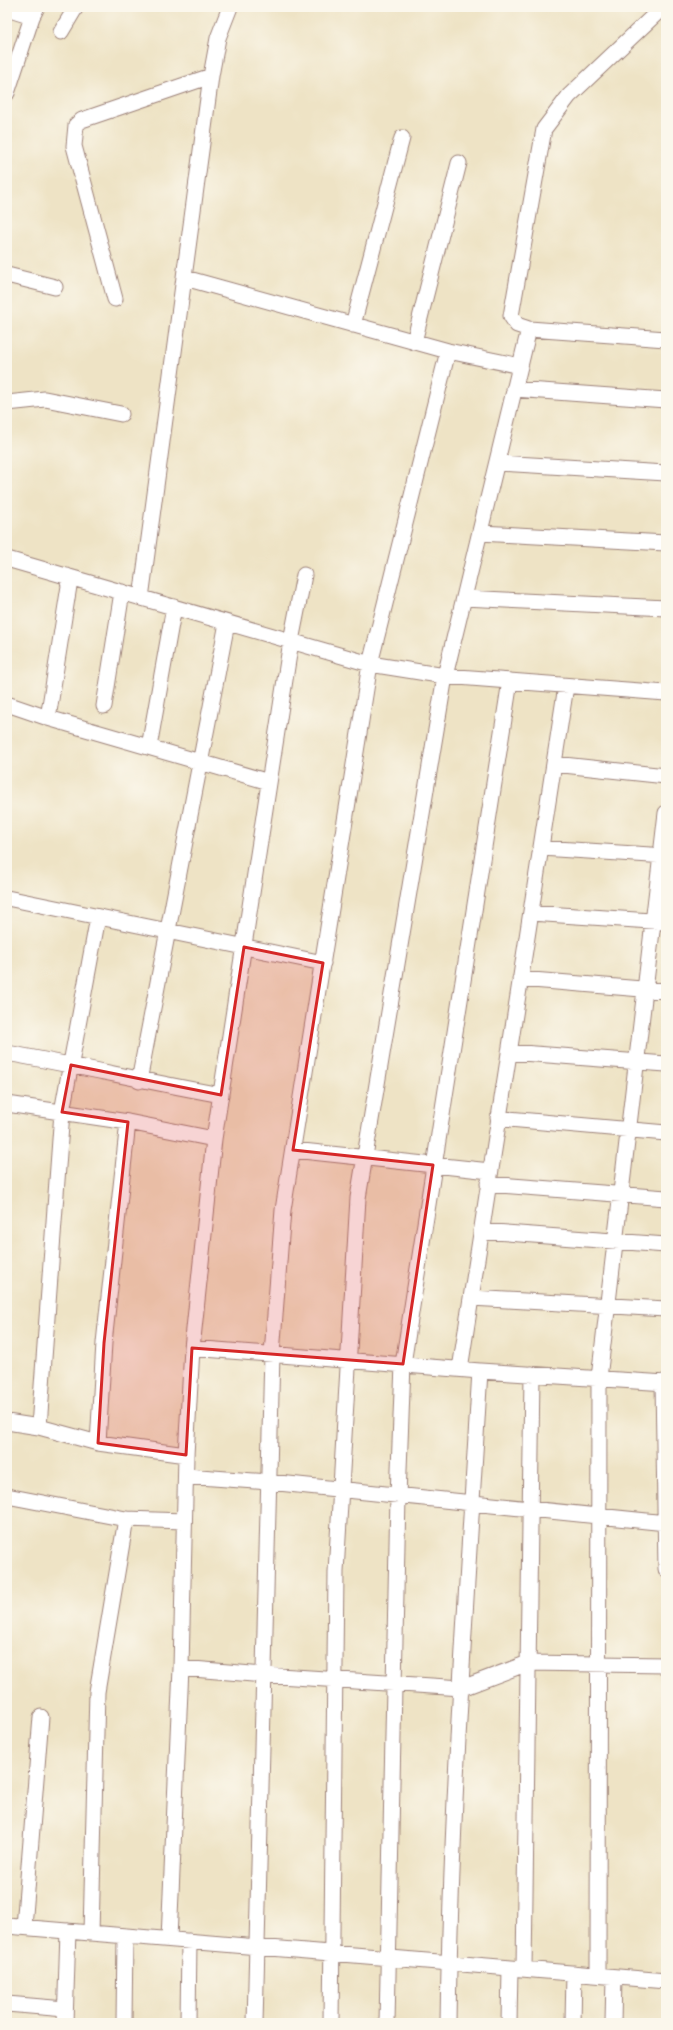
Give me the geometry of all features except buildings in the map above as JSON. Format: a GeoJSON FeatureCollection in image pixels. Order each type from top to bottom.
{"type":"FeatureCollection","features":[{"type":"Feature","properties":{"kind":"street"},"geometry":{"type":"LineString","coordinates":[[62,32],[76,7]]}},
{"type":"Feature","properties":{"kind":"street"},"geometry":{"type":"LineString","coordinates":[[141,598],[211,76],[218,38],[230,7]]}},
{"type":"Feature","properties":{"kind":"street"},"geometry":{"type":"LineString","coordinates":[[663,7],[569,96],[544,129],[511,316],[517,325],[529,329],[666,339]]}},
{"type":"Feature","properties":{"kind":"street"},"geometry":{"type":"LineString","coordinates":[[7,9],[34,12],[7,93]]}},
{"type":"Feature","properties":{"kind":"street"},"geometry":{"type":"LineString","coordinates":[[115,299],[74,146],[76,125],[82,120],[211,76]]}},
{"type":"Feature","properties":{"kind":"street"},"geometry":{"type":"LineString","coordinates":[[353,325],[402,138]]}},
{"type":"Feature","properties":{"kind":"street"},"geometry":{"type":"LineString","coordinates":[[414,342],[459,163]]}},
{"type":"Feature","properties":{"kind":"street"},"geometry":{"type":"LineString","coordinates":[[7,275],[55,287]]}},
{"type":"Feature","properties":{"kind":"street"},"geometry":{"type":"LineString","coordinates":[[185,278],[448,351],[520,366]]}},
{"type":"Feature","properties":{"kind":"street"},"geometry":{"type":"LineString","coordinates":[[331,2023],[336,1572],[358,1198],[445,676],[529,329]]}},
{"type":"Feature","properties":{"kind":"street"},"geometry":{"type":"LineString","coordinates":[[255,2023],[272,1354],[283,1210],[370,664],[448,351]]}},
{"type":"Feature","properties":{"kind":"street"},"geometry":{"type":"LineString","coordinates":[[514,389],[666,400]]}},
{"type":"Feature","properties":{"kind":"street"},"geometry":{"type":"LineString","coordinates":[[7,403],[45,399],[121,414]]}},
{"type":"Feature","properties":{"kind":"street"},"geometry":{"type":"LineString","coordinates":[[497,463],[666,473]]}},
{"type":"Feature","properties":{"kind":"street"},"geometry":{"type":"LineString","coordinates":[[480,533],[666,543]]}},
{"type":"Feature","properties":{"kind":"street"},"geometry":{"type":"LineString","coordinates":[[7,559],[370,664],[445,676],[666,693]]}},
{"type":"Feature","properties":{"kind":"street"},"geometry":{"type":"LineString","coordinates":[[169,1939],[181,1668],[186,1455],[192,1348],[214,1139],[291,641],[304,575]]}},
{"type":"Feature","properties":{"kind":"street"},"geometry":{"type":"LineString","coordinates":[[48,718],[69,586],[67,576]]}},
{"type":"Feature","properties":{"kind":"street"},"geometry":{"type":"LineString","coordinates":[[104,706],[122,592]]}},
{"type":"Feature","properties":{"kind":"street"},"geometry":{"type":"LineString","coordinates":[[464,598],[666,608]]}},
{"type":"Feature","properties":{"kind":"street"},"geometry":{"type":"LineString","coordinates":[[149,747],[174,607]]}},
{"type":"Feature","properties":{"kind":"street"},"geometry":{"type":"LineString","coordinates":[[139,1081],[199,761],[227,623]]}},
{"type":"Feature","properties":{"kind":"street"},"geometry":{"type":"LineString","coordinates":[[387,2023],[398,1496],[403,1364],[510,681]]}},
{"type":"Feature","properties":{"kind":"street"},"geometry":{"type":"LineString","coordinates":[[460,1369],[566,686]]}},
{"type":"Feature","properties":{"kind":"street"},"geometry":{"type":"LineString","coordinates":[[7,704],[48,718],[270,782]]}},
{"type":"Feature","properties":{"kind":"street"},"geometry":{"type":"LineString","coordinates":[[554,764],[666,776]]}},
{"type":"Feature","properties":{"kind":"street"},"geometry":{"type":"LineString","coordinates":[[598,1975],[599,1378],[645,989],[660,922],[666,813]]}},
{"type":"Feature","properties":{"kind":"street"},"geometry":{"type":"LineString","coordinates":[[541,848],[663,856]]}},
{"type":"Feature","properties":{"kind":"street"},"geometry":{"type":"LineString","coordinates":[[7,898],[323,963]]}},
{"type":"Feature","properties":{"kind":"street"},"geometry":{"type":"LineString","coordinates":[[531,913],[660,922]]}},
{"type":"Feature","properties":{"kind":"street"},"geometry":{"type":"LineString","coordinates":[[39,1427],[62,1112],[98,917]]}},
{"type":"Feature","properties":{"kind":"street"},"geometry":{"type":"LineString","coordinates":[[520,980],[666,991]]}},
{"type":"Feature","properties":{"kind":"street"},"geometry":{"type":"LineString","coordinates":[[509,1052],[666,1064]]}},
{"type":"Feature","properties":{"kind":"street"},"geometry":{"type":"LineString","coordinates":[[7,1053],[71,1065],[139,1081],[221,1095]]}},
{"type":"Feature","properties":{"kind":"street"},"geometry":{"type":"LineString","coordinates":[[7,1104],[128,1122],[214,1139]]}},
{"type":"Feature","properties":{"kind":"street"},"geometry":{"type":"LineString","coordinates":[[498,1118],[666,1133]]}},
{"type":"Feature","properties":{"kind":"street"},"geometry":{"type":"LineString","coordinates":[[98,1443],[104,1343],[128,1122]]}},
{"type":"Feature","properties":{"kind":"street"},"geometry":{"type":"LineString","coordinates":[[293,1150],[433,1165],[489,1178],[666,1198]]}},
{"type":"Feature","properties":{"kind":"street"},"geometry":{"type":"LineString","coordinates":[[481,1231],[666,1245]]}},
{"type":"Feature","properties":{"kind":"street"},"geometry":{"type":"LineString","coordinates":[[470,1298],[666,1309]]}},
{"type":"Feature","properties":{"kind":"street"},"geometry":{"type":"LineString","coordinates":[[192,1348],[480,1371],[664,1382],[666,1568]]}},
{"type":"Feature","properties":{"kind":"street"},"geometry":{"type":"LineString","coordinates":[[448,2023],[449,1963],[462,1688],[480,1371]]}},
{"type":"Feature","properties":{"kind":"street"},"geometry":{"type":"LineString","coordinates":[[509,2023],[517,1968],[528,1663],[532,1374]]}},
{"type":"Feature","properties":{"kind":"street"},"geometry":{"type":"LineString","coordinates":[[7,1422],[39,1427],[98,1443],[186,1455]]}},
{"type":"Feature","properties":{"kind":"street"},"geometry":{"type":"LineString","coordinates":[[186,1476],[268,1482],[666,1523]]}},
{"type":"Feature","properties":{"kind":"street"},"geometry":{"type":"LineString","coordinates":[[7,1496],[126,1519],[184,1521]]}},
{"type":"Feature","properties":{"kind":"street"},"geometry":{"type":"LineString","coordinates":[[91,1933],[97,1692],[126,1519]]}},
{"type":"Feature","properties":{"kind":"street"},"geometry":{"type":"LineString","coordinates":[[181,1668],[462,1688],[528,1663],[666,1665]]}},
{"type":"Feature","properties":{"kind":"street"},"geometry":{"type":"LineString","coordinates":[[24,1927],[41,1716]]}},
{"type":"Feature","properties":{"kind":"street"},"geometry":{"type":"LineString","coordinates":[[7,1926],[666,1981]]}},
{"type":"Feature","properties":{"kind":"street"},"geometry":{"type":"LineString","coordinates":[[7,2004],[65,2016],[68,1931]]}},
{"type":"Feature","properties":{"kind":"street"},"geometry":{"type":"LineString","coordinates":[[124,2023],[125,1936]]}},
{"type":"Feature","properties":{"kind":"street"},"geometry":{"type":"LineString","coordinates":[[188,2023],[189,1941]]}},
{"type":"Feature","properties":{"kind":"street"},"geometry":{"type":"LineString","coordinates":[[572,2023],[574,1973]]}},
{"type":"Feature","properties":{"kind":"street"},"geometry":{"type":"LineString","coordinates":[[613,2023],[614,1976]]}},
{"type":"Feature","properties":{"kind":"highlighted area"},"geometry":{"type":"Polygon","coordinates":[[[244,947],[323,963],[293,1150],[433,1165],[403,1364],[192,1348],[186,1455],[98,1443],[104,1343],[128,1122],[62,1112],[71,1065],[221,1095],[244,947]]]}}]}
